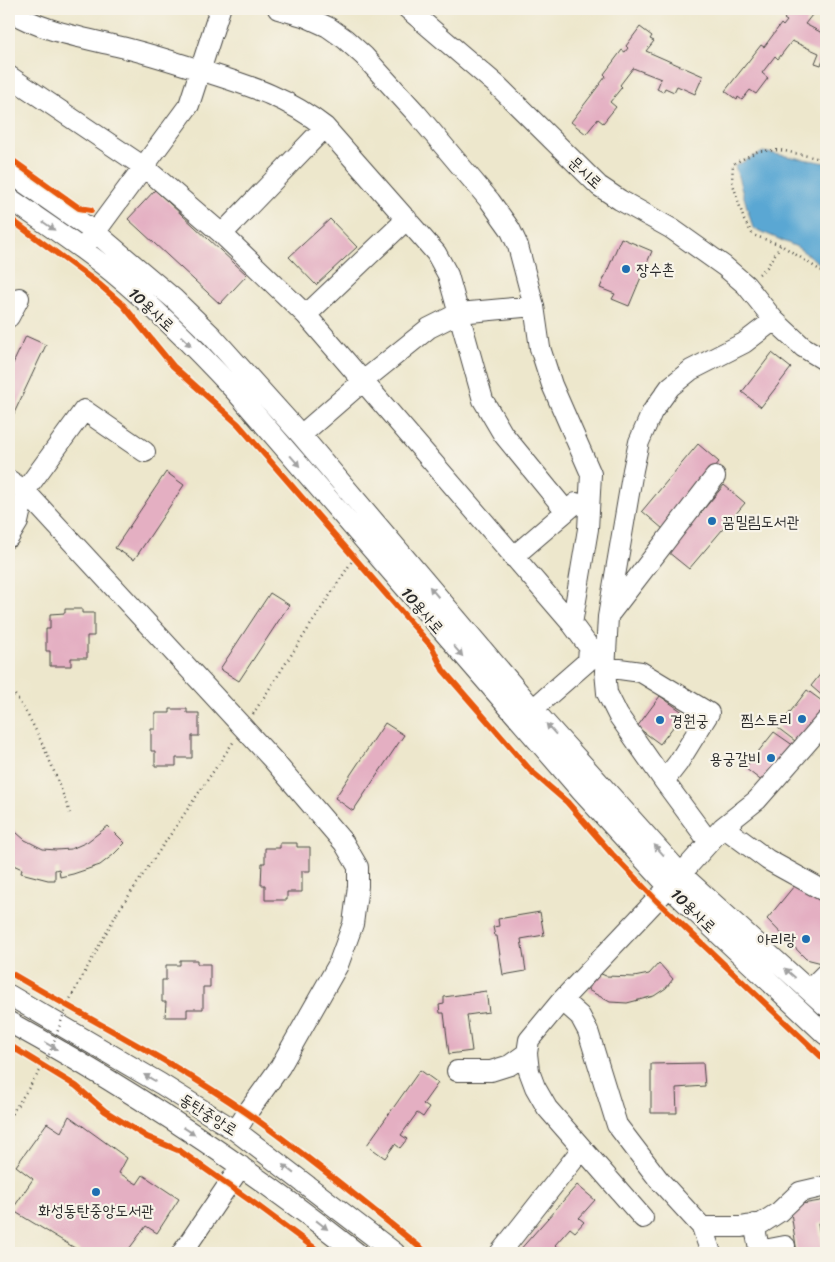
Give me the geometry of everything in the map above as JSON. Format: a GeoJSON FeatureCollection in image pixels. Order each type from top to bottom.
{"type":"FeatureCollection","features":[{"type":"Feature","properties":{"kind":"street"},"geometry":{"type":"LineString","coordinates":[[82,249],[96,233],[190,105],[220,9]]}},
{"type":"Feature","properties":{"kind":"street"},"geometry":{"type":"LineString","coordinates":[[278,9],[306,17],[328,27],[345,39],[382,74],[490,201],[510,229],[518,246],[534,306],[540,348],[552,385],[591,474],[588,529],[572,624]]}},
{"type":"Feature","properties":{"kind":"street","name":"문시로"},"geometry":{"type":"LineString","coordinates":[[408,9],[498,86],[599,186],[672,229],[724,266],[746,285],[774,320],[803,347],[826,361]]}},
{"type":"Feature","properties":{"kind":"street"},"geometry":{"type":"LineString","coordinates":[[9,11],[36,26],[118,46],[252,87],[289,102],[325,127],[436,253],[448,275],[483,400],[503,434],[566,511]]}},
{"type":"Feature","properties":{"kind":"street"},"geometry":{"type":"LineString","coordinates":[[9,76],[144,167],[222,234],[306,316],[572,624],[589,647],[588,661],[533,709]]}},
{"type":"Feature","properties":{"kind":"street"},"geometry":{"type":"LineString","coordinates":[[222,234],[325,127]]}},
{"type":"Feature","properties":{"kind":"street","name":"10용사로"},"geometry":{"type":"LineString","coordinates":[[9,172],[96,233],[174,299],[212,336],[301,435],[675,880],[826,1006]]}},
{"type":"Feature","properties":{"kind":"street","name":"10용사로"},"geometry":{"type":"LineString","coordinates":[[9,198],[111,271],[211,365],[580,792],[675,880],[826,1035]]}},
{"type":"Feature","properties":{"kind":"street"},"geometry":{"type":"LineString","coordinates":[[306,316],[408,219]]}},
{"type":"Feature","properties":{"kind":"street"},"geometry":{"type":"LineString","coordinates":[[9,317],[19,298]]}},
{"type":"Feature","properties":{"kind":"street"},"geometry":{"type":"LineString","coordinates":[[301,435],[362,382],[429,328],[459,313],[534,306]]}},
{"type":"Feature","properties":{"kind":"street"},"geometry":{"type":"LineString","coordinates":[[710,842],[618,715],[608,693],[606,667],[608,617],[632,470],[639,442],[652,412],[670,387],[691,370],[744,343],[774,320]]}},
{"type":"Feature","properties":{"kind":"street"},"geometry":{"type":"LineString","coordinates":[[9,537],[18,522],[17,485],[84,410],[145,452]]}},
{"type":"Feature","properties":{"kind":"street"},"geometry":{"type":"LineString","coordinates":[[608,617],[716,477]]}},
{"type":"Feature","properties":{"kind":"street"},"geometry":{"type":"LineString","coordinates":[[17,485],[273,760],[344,843],[358,867],[358,886],[353,924],[338,965],[280,1067],[236,1130]]}},
{"type":"Feature","properties":{"kind":"street"},"geometry":{"type":"LineString","coordinates":[[514,557],[566,511],[590,493]]}},
{"type":"Feature","properties":{"kind":"street"},"geometry":{"type":"LineString","coordinates":[[606,667],[641,672],[709,713],[678,763],[664,781]]}},
{"type":"Feature","properties":{"kind":"street"},"geometry":{"type":"LineString","coordinates":[[643,1218],[631,1196],[582,1149],[547,1108],[532,1079],[527,1054],[529,1040],[562,1000],[723,827],[757,800],[826,721]]}},
{"type":"Feature","properties":{"kind":"street"},"geometry":{"type":"LineString","coordinates":[[723,827],[768,860],[826,892]]}},
{"type":"Feature","properties":{"kind":"street"},"geometry":{"type":"LineString","coordinates":[[809,990],[826,973]]}},
{"type":"Feature","properties":{"kind":"street","name":"동탄중앙로"},"geometry":{"type":"LineString","coordinates":[[9,995],[236,1130],[395,1253]]}},
{"type":"Feature","properties":{"kind":"street"},"geometry":{"type":"LineString","coordinates":[[562,1000],[580,1016],[588,1031],[617,1125],[659,1180],[702,1227],[711,1253]]}},
{"type":"Feature","properties":{"kind":"street","name":"동탄중앙로"},"geometry":{"type":"LineString","coordinates":[[9,1022],[125,1089],[241,1166],[357,1253]]}},
{"type":"Feature","properties":{"kind":"street"},"geometry":{"type":"LineString","coordinates":[[457,1070],[491,1071],[510,1066],[527,1054]]}},
{"type":"Feature","properties":{"kind":"street"},"geometry":{"type":"LineString","coordinates":[[500,1253],[582,1149]]}},
{"type":"Feature","properties":{"kind":"street"},"geometry":{"type":"LineString","coordinates":[[182,1253],[241,1166]]}},
{"type":"Feature","properties":{"kind":"street"},"geometry":{"type":"LineString","coordinates":[[702,1227],[741,1227],[762,1223],[778,1212],[800,1192],[826,1186]]}},
{"type":"Feature","properties":{"kind":"street"},"geometry":{"type":"LineString","coordinates":[[754,1224],[759,1252],[785,1246]]}},
{"type":"Feature","properties":{"kind":"path"},"geometry":{"type":"LineString","coordinates":[[826,160],[780,150],[758,151],[733,164],[732,181],[744,220],[753,235],[780,245],[826,274]]}},
{"type":"Feature","properties":{"kind":"path"},"geometry":{"type":"LineString","coordinates":[[746,285],[767,267],[780,245]]}},
{"type":"Feature","properties":{"kind":"path"},"geometry":{"type":"LineString","coordinates":[[347,551],[360,566]]}},
{"type":"Feature","properties":{"kind":"path"},"geometry":{"type":"LineString","coordinates":[[9,688],[25,712],[52,764],[70,813]]}},
{"type":"Feature","properties":{"kind":"path"},"geometry":{"type":"LineString","coordinates":[[9,1118],[47,1060],[68,1003],[116,913]]}},
{"type":"Feature","properties":{"kind":"path"},"geometry":{"type":"LineString","coordinates":[[57,1000],[73,1010]]}},
{"type":"Feature","properties":{"kind":"path"},"geometry":{"type":"LineString","coordinates":[[34,1060],[51,1071]]}},
{"type":"Feature","properties":{"kind":"water"},"geometry":{"type":"Polygon","coordinates":[[[763,152],[826,163],[826,268],[797,247],[753,228],[735,166],[763,152]]]}},
{"type":"Feature","properties":{"kind":"building"},"geometry":{"type":"Polygon","coordinates":[[[792,9],[811,9],[808,12],[812,15],[805,24],[826,35],[826,63],[823,61],[821,65],[815,63],[819,53],[792,41],[778,59],[775,56],[762,73],[768,78],[756,94],[750,90],[742,100],[738,97],[737,100],[725,91],[761,45],[764,47],[781,24],[783,26],[787,21],[784,19],[792,9]]]}},
{"type":"Feature","properties":{"kind":"building"},"geometry":{"type":"Polygon","coordinates":[[[640,27],[652,36],[650,39],[654,41],[646,51],[703,76],[695,94],[677,86],[674,92],[665,88],[663,92],[657,89],[661,79],[633,68],[620,85],[622,87],[610,102],[616,107],[603,123],[598,119],[586,134],[571,122],[606,76],[604,74],[622,50],[625,52],[628,48],[626,46],[640,27]]]}},
{"type":"Feature","properties":{"kind":"building"},"geometry":{"type":"Polygon","coordinates":[[[155,190],[247,275],[220,304],[128,219],[155,190]]]}},
{"type":"Feature","properties":{"kind":"building"},"geometry":{"type":"Polygon","coordinates":[[[330,219],[357,247],[316,285],[289,257],[330,219]]]}},
{"type":"Feature","properties":{"kind":"building","name":"장수촌"},"geometry":{"type":"Polygon","coordinates":[[[621,238],[652,251],[629,306],[612,299],[615,294],[600,288],[621,238]]]}},
{"type":"Feature","properties":{"kind":"building"},"geometry":{"type":"Polygon","coordinates":[[[26,336],[46,345],[9,424],[9,372],[26,336]]]}},
{"type":"Feature","properties":{"kind":"building"},"geometry":{"type":"Polygon","coordinates":[[[772,353],[791,368],[761,407],[742,392],[772,353]]]}},
{"type":"Feature","properties":{"kind":"building"},"geometry":{"type":"Polygon","coordinates":[[[698,444],[719,462],[663,529],[642,511],[698,444]]]}},
{"type":"Feature","properties":{"kind":"building"},"geometry":{"type":"Polygon","coordinates":[[[166,472],[184,485],[134,560],[115,548],[166,472]]]}},
{"type":"Feature","properties":{"kind":"building","name":"꿈밀림도서관"},"geometry":{"type":"Polygon","coordinates":[[[724,485],[745,503],[689,569],[668,552],[724,485]]]}},
{"type":"Feature","properties":{"kind":"building"},"geometry":{"type":"Polygon","coordinates":[[[270,593],[289,605],[239,681],[220,669],[270,593]]]}},
{"type":"Feature","properties":{"kind":"building"},"geometry":{"type":"Polygon","coordinates":[[[65,609],[82,609],[82,613],[94,613],[94,636],[87,636],[87,658],[71,658],[71,666],[50,666],[50,651],[46,651],[46,629],[50,629],[50,614],[65,613],[65,609]]]}},
{"type":"Feature","properties":{"kind":"building"},"geometry":{"type":"Polygon","coordinates":[[[826,667],[826,699],[811,686],[826,667]]]}},
{"type":"Feature","properties":{"kind":"building","name":"찜스토리"},"geometry":{"type":"Polygon","coordinates":[[[807,690],[826,704],[826,710],[799,744],[778,728],[807,690]]]}},
{"type":"Feature","properties":{"kind":"building","name":"경원궁"},"geometry":{"type":"Polygon","coordinates":[[[660,696],[684,713],[660,744],[637,727],[660,696]]]}},
{"type":"Feature","properties":{"kind":"building"},"geometry":{"type":"Polygon","coordinates":[[[170,709],[187,709],[187,713],[199,713],[199,736],[192,736],[192,758],[176,758],[176,766],[155,766],[155,751],[151,751],[151,729],[155,729],[155,713],[170,713],[170,709]]]}},
{"type":"Feature","properties":{"kind":"building"},"geometry":{"type":"Polygon","coordinates":[[[385,723],[404,735],[353,811],[335,798],[385,723]]]}},
{"type":"Feature","properties":{"kind":"building","name":"용궁갈비"},"geometry":{"type":"Polygon","coordinates":[[[774,732],[797,748],[768,786],[745,768],[774,732]]]}},
{"type":"Feature","properties":{"kind":"building"},"geometry":{"type":"Polygon","coordinates":[[[9,826],[25,840],[43,849],[71,849],[87,842],[108,826],[125,843],[100,865],[60,877],[59,869],[55,870],[55,880],[48,880],[21,873],[22,869],[9,863],[9,826]]]}},
{"type":"Feature","properties":{"kind":"building"},"geometry":{"type":"Polygon","coordinates":[[[280,843],[297,843],[297,847],[310,847],[310,871],[302,871],[302,892],[287,892],[287,900],[265,900],[265,885],[261,885],[262,863],[265,863],[265,848],[280,848],[280,843]]]}},
{"type":"Feature","properties":{"kind":"building","name":"아리랑"},"geometry":{"type":"Polygon","coordinates":[[[794,886],[817,893],[826,901],[826,958],[822,963],[806,959],[767,919],[794,886]]]}},
{"type":"Feature","properties":{"kind":"building"},"geometry":{"type":"Polygon","coordinates":[[[540,912],[544,935],[521,939],[526,971],[503,975],[497,936],[495,936],[493,927],[499,926],[498,919],[540,912]]]}},
{"type":"Feature","properties":{"kind":"building"},"geometry":{"type":"Polygon","coordinates":[[[180,960],[197,960],[197,964],[210,964],[210,987],[203,987],[203,1009],[187,1009],[187,1017],[165,1017],[166,1002],[162,1002],[162,980],[166,980],[166,965],[180,965],[180,960]]]}},
{"type":"Feature","properties":{"kind":"building"},"geometry":{"type":"Polygon","coordinates":[[[659,963],[673,979],[666,988],[654,996],[627,1003],[610,1002],[588,990],[599,973],[606,976],[634,977],[649,974],[659,963]]]}},
{"type":"Feature","properties":{"kind":"building"},"geometry":{"type":"Polygon","coordinates":[[[486,991],[489,1012],[467,1015],[472,1051],[449,1054],[444,1013],[440,1013],[439,1005],[444,1004],[444,997],[486,991]]]}},
{"type":"Feature","properties":{"kind":"building"},"geometry":{"type":"Polygon","coordinates":[[[703,1063],[705,1086],[676,1088],[677,1113],[651,1113],[651,1064],[703,1063]]]}},
{"type":"Feature","properties":{"kind":"building"},"geometry":{"type":"Polygon","coordinates":[[[420,1070],[438,1083],[423,1104],[429,1108],[423,1117],[417,1113],[401,1135],[407,1139],[400,1148],[395,1144],[385,1158],[367,1145],[420,1070]]]}},
{"type":"Feature","properties":{"kind":"building","name":"화성동탄중앙도서관"},"geometry":{"type":"Polygon","coordinates":[[[69,1116],[127,1158],[119,1173],[137,1184],[143,1175],[179,1199],[157,1233],[146,1226],[126,1253],[83,1253],[12,1210],[33,1179],[16,1166],[47,1123],[61,1132],[69,1116]]]}},
{"type":"Feature","properties":{"kind":"building"},"geometry":{"type":"Polygon","coordinates":[[[577,1185],[595,1200],[579,1218],[584,1222],[575,1232],[570,1228],[555,1245],[559,1248],[555,1253],[519,1253],[518,1252],[577,1185]]]}},
{"type":"Feature","properties":{"kind":"building"},"geometry":{"type":"Polygon","coordinates":[[[826,1200],[826,1222],[818,1223],[823,1253],[797,1253],[790,1206],[826,1200]]]}},
{"type":"Feature","properties":{"kind":"cycle path"},"geometry":{"type":"LineString","coordinates":[[9,158],[79,208],[91,210]]}},
{"type":"Feature","properties":{"kind":"cycle path"},"geometry":{"type":"LineString","coordinates":[[9,218],[100,285],[123,305],[173,366],[238,424],[432,647],[443,670],[531,771],[567,802],[612,854],[656,900],[826,1061]]}},
{"type":"Feature","properties":{"kind":"cycle path"},"geometry":{"type":"LineString","coordinates":[[9,972],[160,1058],[247,1113],[316,1164],[427,1253]]}},
{"type":"Feature","properties":{"kind":"cycle path"},"geometry":{"type":"LineString","coordinates":[[9,1045],[76,1086],[105,1111],[147,1137],[180,1151],[321,1253]]}},
{"type":"Feature","properties":{"kind":"place","name":"장수촌"},"geometry":{"type":"Point","coordinates":[626,269]}},
{"type":"Feature","properties":{"kind":"place","name":"꿈밀림도서관"},"geometry":{"type":"Point","coordinates":[712,521]}},
{"type":"Feature","properties":{"kind":"place","name":"찜스토리"},"geometry":{"type":"Point","coordinates":[802,719]}},
{"type":"Feature","properties":{"kind":"place","name":"경원궁"},"geometry":{"type":"Point","coordinates":[660,720]}},
{"type":"Feature","properties":{"kind":"place","name":"용궁갈비"},"geometry":{"type":"Point","coordinates":[771,758]}},
{"type":"Feature","properties":{"kind":"place","name":"아리랑"},"geometry":{"type":"Point","coordinates":[806,939]}},
{"type":"Feature","properties":{"kind":"place","name":"화성동탄중앙도서관"},"geometry":{"type":"Point","coordinates":[96,1192]}}]}
